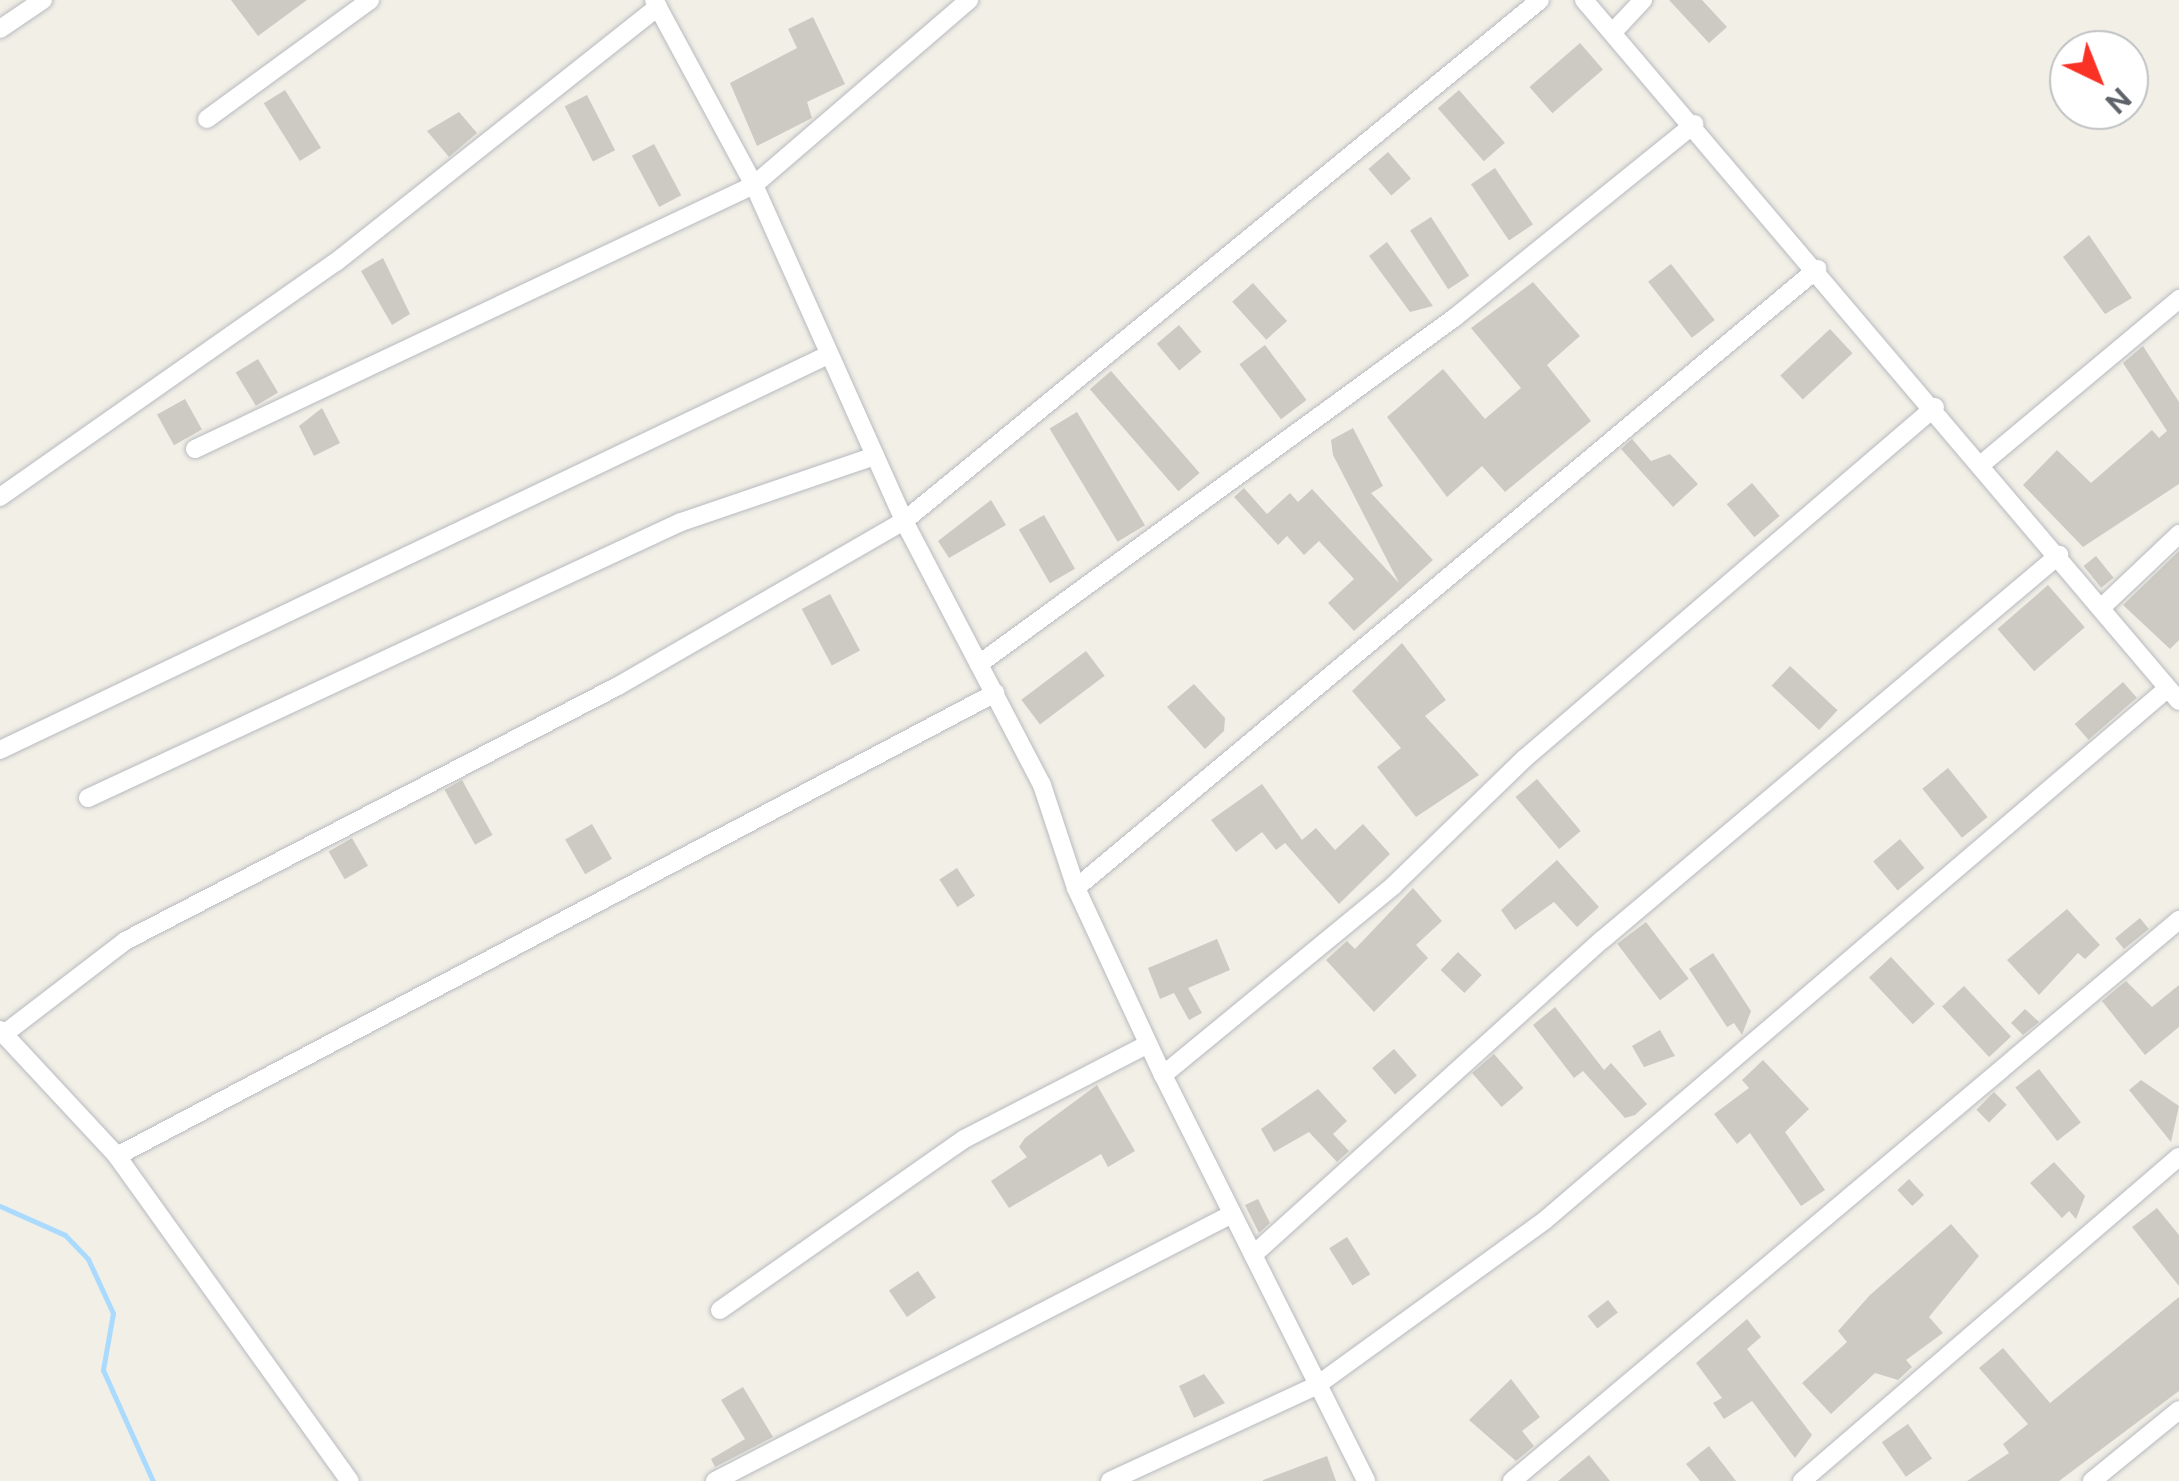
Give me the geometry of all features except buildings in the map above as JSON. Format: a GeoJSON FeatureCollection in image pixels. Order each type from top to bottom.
{"type":"FeatureCollection","features":[{"type":"Feature","properties":{"kind":"street"},"geometry":{"type":"LineString","coordinates":[[0,30],[43,0]]}},
{"type":"Feature","properties":{"kind":"street"},"geometry":{"type":"LineString","coordinates":[[207,119],[370,0]]}},
{"type":"Feature","properties":{"kind":"street"},"geometry":{"type":"LineString","coordinates":[[195,449],[754,185],[968,0]]}},
{"type":"Feature","properties":{"kind":"street"},"geometry":{"type":"LineString","coordinates":[[350,1481],[118,1156],[2,1032],[125,941],[618,686],[904,521],[1540,0]]}},
{"type":"Feature","properties":{"kind":"street"},"geometry":{"type":"LineString","coordinates":[[1110,1481],[1316,1386],[1544,1221],[2173,695],[1984,462],[1584,0]]}},
{"type":"Feature","properties":{"kind":"street"},"geometry":{"type":"LineString","coordinates":[[1613,32],[1644,0]]}},
{"type":"Feature","properties":{"kind":"street"},"geometry":{"type":"LineString","coordinates":[[0,497],[336,262],[656,3],[754,185],[904,521],[1042,784],[1076,888],[1162,1075],[1366,1481]]}},
{"type":"Feature","properties":{"kind":"street"},"geometry":{"type":"LineString","coordinates":[[979,664],[1454,318],[1694,124]]}},
{"type":"Feature","properties":{"kind":"street"},"geometry":{"type":"LineString","coordinates":[[1076,888],[1817,269]]}},
{"type":"Feature","properties":{"kind":"street"},"geometry":{"type":"LineString","coordinates":[[1984,462],[2179,299]]}},
{"type":"Feature","properties":{"kind":"street"},"geometry":{"type":"LineString","coordinates":[[0,750],[828,355]]}},
{"type":"Feature","properties":{"kind":"street"},"geometry":{"type":"LineString","coordinates":[[1162,1075],[1394,885],[1524,759],[1935,407]]}},
{"type":"Feature","properties":{"kind":"street"},"geometry":{"type":"LineString","coordinates":[[88,798],[575,568],[875,456]]}},
{"type":"Feature","properties":{"kind":"street"},"geometry":{"type":"LineString","coordinates":[[2101,608],[2179,534]]}},
{"type":"Feature","properties":{"kind":"street"},"geometry":{"type":"LineString","coordinates":[[1253,1255],[1602,940],[2059,556]]}},
{"type":"Feature","properties":{"kind":"street"},"geometry":{"type":"LineString","coordinates":[[118,1156],[994,693]]}},
{"type":"Feature","properties":{"kind":"street"},"geometry":{"type":"LineString","coordinates":[[1512,1481],[2179,920]]}},
{"type":"Feature","properties":{"kind":"street"},"geometry":{"type":"LineString","coordinates":[[720,1310],[964,1139],[1148,1044]]}},
{"type":"Feature","properties":{"kind":"street"},"geometry":{"type":"LineString","coordinates":[[1802,1481],[2179,1157]]}},
{"type":"Feature","properties":{"kind":"street"},"geometry":{"type":"LineString","coordinates":[[715,1481],[1232,1214]]}},
{"type":"Feature","properties":{"kind":"street"},"geometry":{"type":"LineString","coordinates":[[2092,1481],[2179,1410]]}},
{"type":"Feature","properties":{"kind":"waterway"},"geometry":{"type":"LineString","coordinates":[[0,1206],[65,1235],[88,1259],[113,1313],[103,1370],[153,1481]]}}]}
